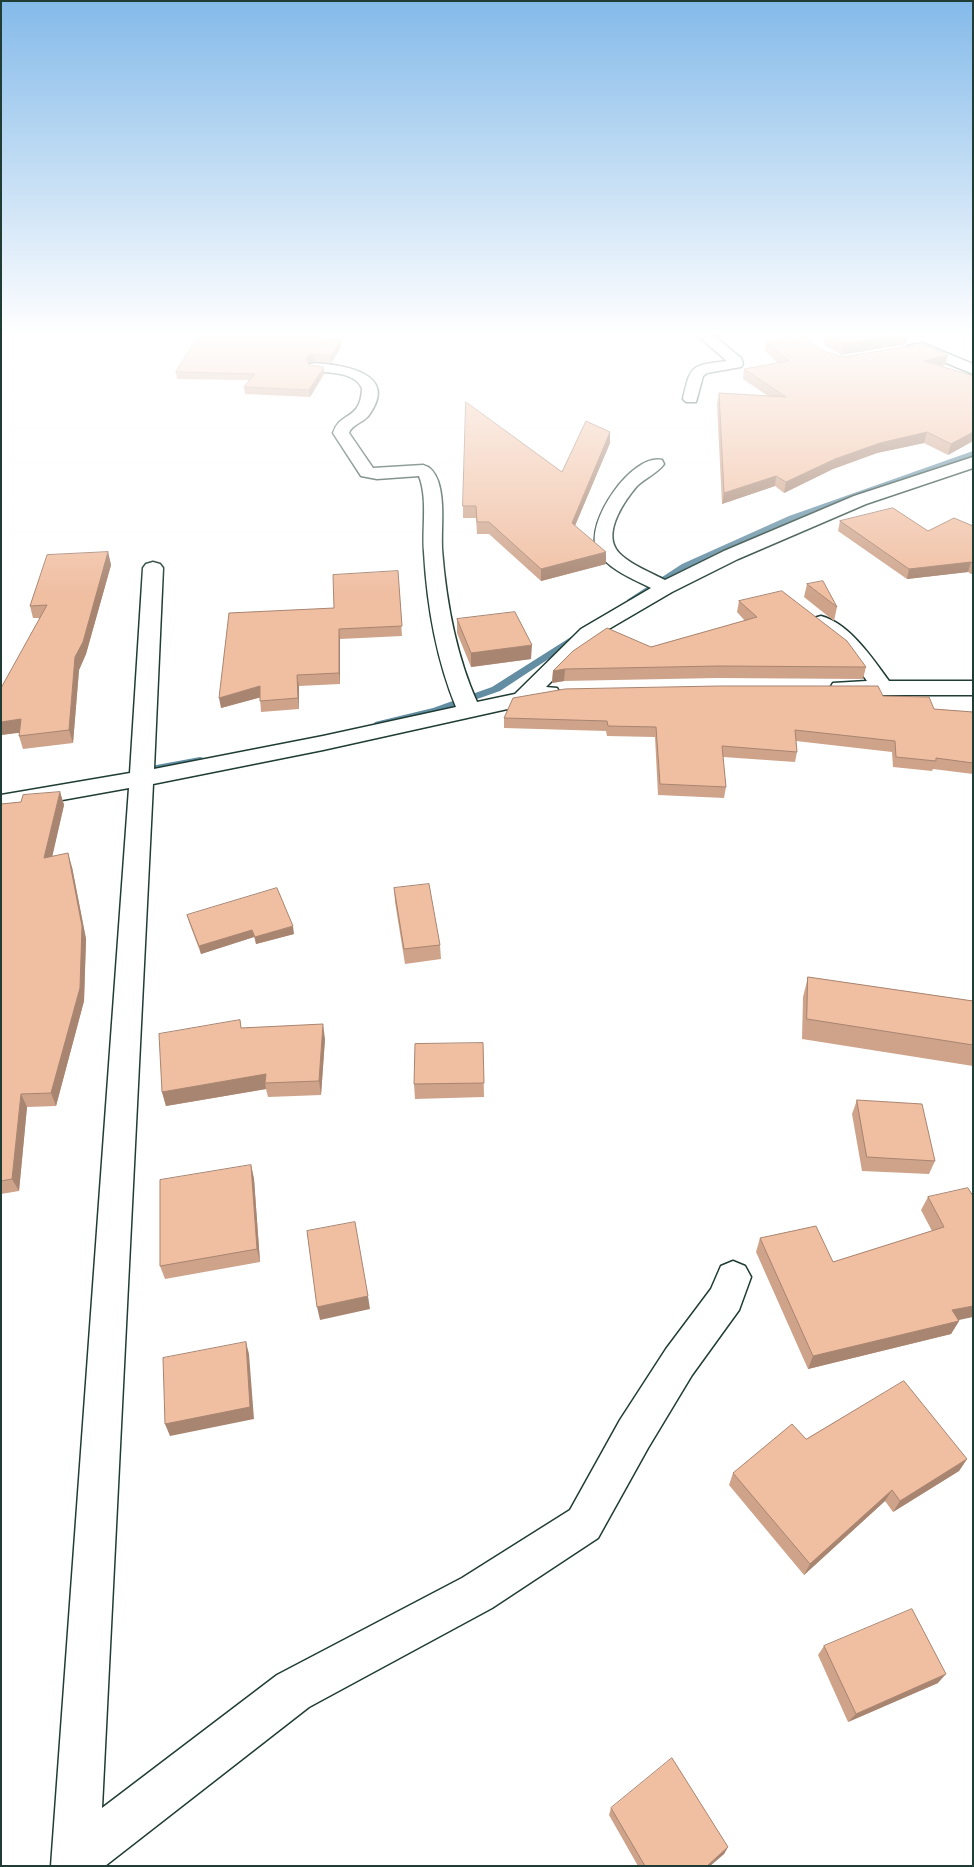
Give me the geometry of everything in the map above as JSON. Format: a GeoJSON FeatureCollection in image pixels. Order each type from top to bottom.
{"type":"FeatureCollection","features":[{"type":"Feature","properties":{"kind":"street"},"geometry":{"type":"LineString","coordinates":[[347,423],[341,428],[341,433],[367,472],[377,474],[424,470],[428,476],[431,489],[433,555],[448,646],[464,700]]}},
{"type":"Feature","properties":{"kind":"street"},"geometry":{"type":"LineString","coordinates":[[524,697],[588,633],[658,584],[860,500],[973,462]]}},
{"type":"Feature","properties":{"kind":"street"},"geometry":{"type":"LineString","coordinates":[[656,464],[637,478],[614,506],[606,520],[604,536],[606,550],[630,568],[658,584]]}},
{"type":"Feature","properties":{"kind":"street"},"geometry":{"type":"LineString","coordinates":[[76,1862],[125,1068],[153,568]]}},
{"type":"Feature","properties":{"kind":"street"},"geometry":{"type":"LineString","coordinates":[[806,611],[853,647],[882,687]]}},
{"type":"Feature","properties":{"kind":"street"},"geometry":{"type":"LineString","coordinates":[[819,688],[973,688]]}},
{"type":"Feature","properties":{"kind":"street"},"geometry":{"type":"LineString","coordinates":[[1,803],[176,773],[323,743],[464,700],[524,697],[571,690]]}},
{"type":"Feature","properties":{"kind":"street"},"geometry":{"type":"LineString","coordinates":[[76,1862],[293,1691],[478,1593],[584,1524],[634,1434],[674,1370],[726,1298],[733,1277]]}},
{"type":"Feature","properties":{"kind":"building"},"geometry":{"type":"Polygon","coordinates":[[[465,423],[495,423],[562,472],[585,423],[591,423],[610,432],[572,523],[606,552],[541,569],[489,522],[477,522],[476,506],[463,506],[465,423]]]}},
{"type":"Feature","properties":{"kind":"building"},"geometry":{"type":"Polygon","coordinates":[[[721,423],[973,423],[973,432],[951,444],[927,432],[880,443],[835,459],[786,482],[776,476],[724,493],[721,423]]]}},
{"type":"Feature","properties":{"kind":"building"},"geometry":{"type":"Polygon","coordinates":[[[893,508],[928,531],[954,518],[973,526],[973,564],[971,562],[909,569],[840,521],[893,508]]]}},
{"type":"Feature","properties":{"kind":"building"},"geometry":{"type":"Polygon","coordinates":[[[108,552],[83,642],[75,657],[69,730],[19,736],[21,719],[1,722],[1,688],[47,605],[30,606],[47,555],[108,552]]]}},
{"type":"Feature","properties":{"kind":"building"},"geometry":{"type":"Polygon","coordinates":[[[398,571],[402,626],[339,629],[339,673],[297,675],[298,698],[260,701],[260,686],[219,698],[229,613],[334,608],[333,575],[398,571]]]}},
{"type":"Feature","properties":{"kind":"building"},"geometry":{"type":"Polygon","coordinates":[[[823,581],[837,607],[807,584],[823,581]]]}},
{"type":"Feature","properties":{"kind":"building"},"geometry":{"type":"Polygon","coordinates":[[[782,591],[847,641],[866,667],[719,666],[565,669],[553,671],[573,651],[607,628],[651,647],[757,617],[739,601],[782,591]]]}},
{"type":"Feature","properties":{"kind":"building"},"geometry":{"type":"Polygon","coordinates":[[[515,612],[532,645],[471,653],[457,619],[515,612]]]}},
{"type":"Feature","properties":{"kind":"building"},"geometry":{"type":"Polygon","coordinates":[[[719,686],[878,686],[883,696],[929,697],[934,709],[973,712],[973,763],[936,758],[936,761],[896,757],[895,741],[795,730],[797,752],[722,746],[726,787],[660,784],[656,727],[608,726],[607,721],[504,718],[513,698],[565,689],[719,686]]]}},
{"type":"Feature","properties":{"kind":"building"},"geometry":{"type":"Polygon","coordinates":[[[60,792],[44,858],[68,853],[82,926],[80,988],[51,1093],[21,1094],[12,1179],[1,1181],[1,804],[21,802],[23,795],[60,792]]]}},
{"type":"Feature","properties":{"kind":"building"},"geometry":{"type":"Polygon","coordinates":[[[429,884],[440,945],[404,949],[394,888],[429,884]]]}},
{"type":"Feature","properties":{"kind":"building"},"geometry":{"type":"Polygon","coordinates":[[[277,888],[293,926],[255,937],[252,930],[199,946],[187,915],[277,888]]]}},
{"type":"Feature","properties":{"kind":"building"},"geometry":{"type":"Polygon","coordinates":[[[808,977],[973,1001],[973,1045],[807,1019],[808,977]]]}},
{"type":"Feature","properties":{"kind":"building"},"geometry":{"type":"Polygon","coordinates":[[[240,1020],[241,1028],[323,1024],[319,1081],[265,1083],[266,1074],[162,1092],[159,1034],[240,1020]]]}},
{"type":"Feature","properties":{"kind":"building"},"geometry":{"type":"Polygon","coordinates":[[[483,1043],[484,1083],[414,1084],[415,1044],[483,1043]]]}},
{"type":"Feature","properties":{"kind":"building"},"geometry":{"type":"Polygon","coordinates":[[[857,1100],[922,1104],[935,1161],[867,1157],[857,1100]]]}},
{"type":"Feature","properties":{"kind":"building"},"geometry":{"type":"Polygon","coordinates":[[[251,1165],[257,1249],[160,1266],[160,1180],[251,1165]]]}},
{"type":"Feature","properties":{"kind":"building"},"geometry":{"type":"Polygon","coordinates":[[[968,1188],[973,1196],[973,1306],[952,1310],[959,1321],[813,1356],[760,1238],[816,1226],[833,1262],[944,1227],[928,1197],[968,1188]]]}},
{"type":"Feature","properties":{"kind":"building"},"geometry":{"type":"Polygon","coordinates":[[[355,1222],[368,1296],[317,1307],[307,1231],[355,1222]]]}},
{"type":"Feature","properties":{"kind":"building"},"geometry":{"type":"Polygon","coordinates":[[[246,1342],[250,1407],[165,1424],[163,1358],[246,1342]]]}},
{"type":"Feature","properties":{"kind":"building"},"geometry":{"type":"Polygon","coordinates":[[[904,1381],[967,1459],[900,1501],[892,1490],[810,1564],[733,1473],[792,1424],[806,1439],[904,1381]]]}},
{"type":"Feature","properties":{"kind":"building"},"geometry":{"type":"Polygon","coordinates":[[[912,1609],[946,1674],[856,1714],[824,1646],[912,1609]]]}},
{"type":"Feature","properties":{"kind":"building"},"geometry":{"type":"Polygon","coordinates":[[[672,1758],[728,1847],[707,1866],[645,1866],[611,1808],[672,1758]]]}},
{"type":"Feature","properties":{"kind":"waterway"},"geometry":{"type":"LineString","coordinates":[[632,600],[685,566],[792,518],[973,453]]}},
{"type":"Feature","properties":{"kind":"waterway"},"geometry":{"type":"LineString","coordinates":[[379,724],[436,710],[496,689],[582,633]]}},
{"type":"Feature","properties":{"kind":"waterway"},"geometry":{"type":"LineString","coordinates":[[151,769],[200,760]]}}]}
